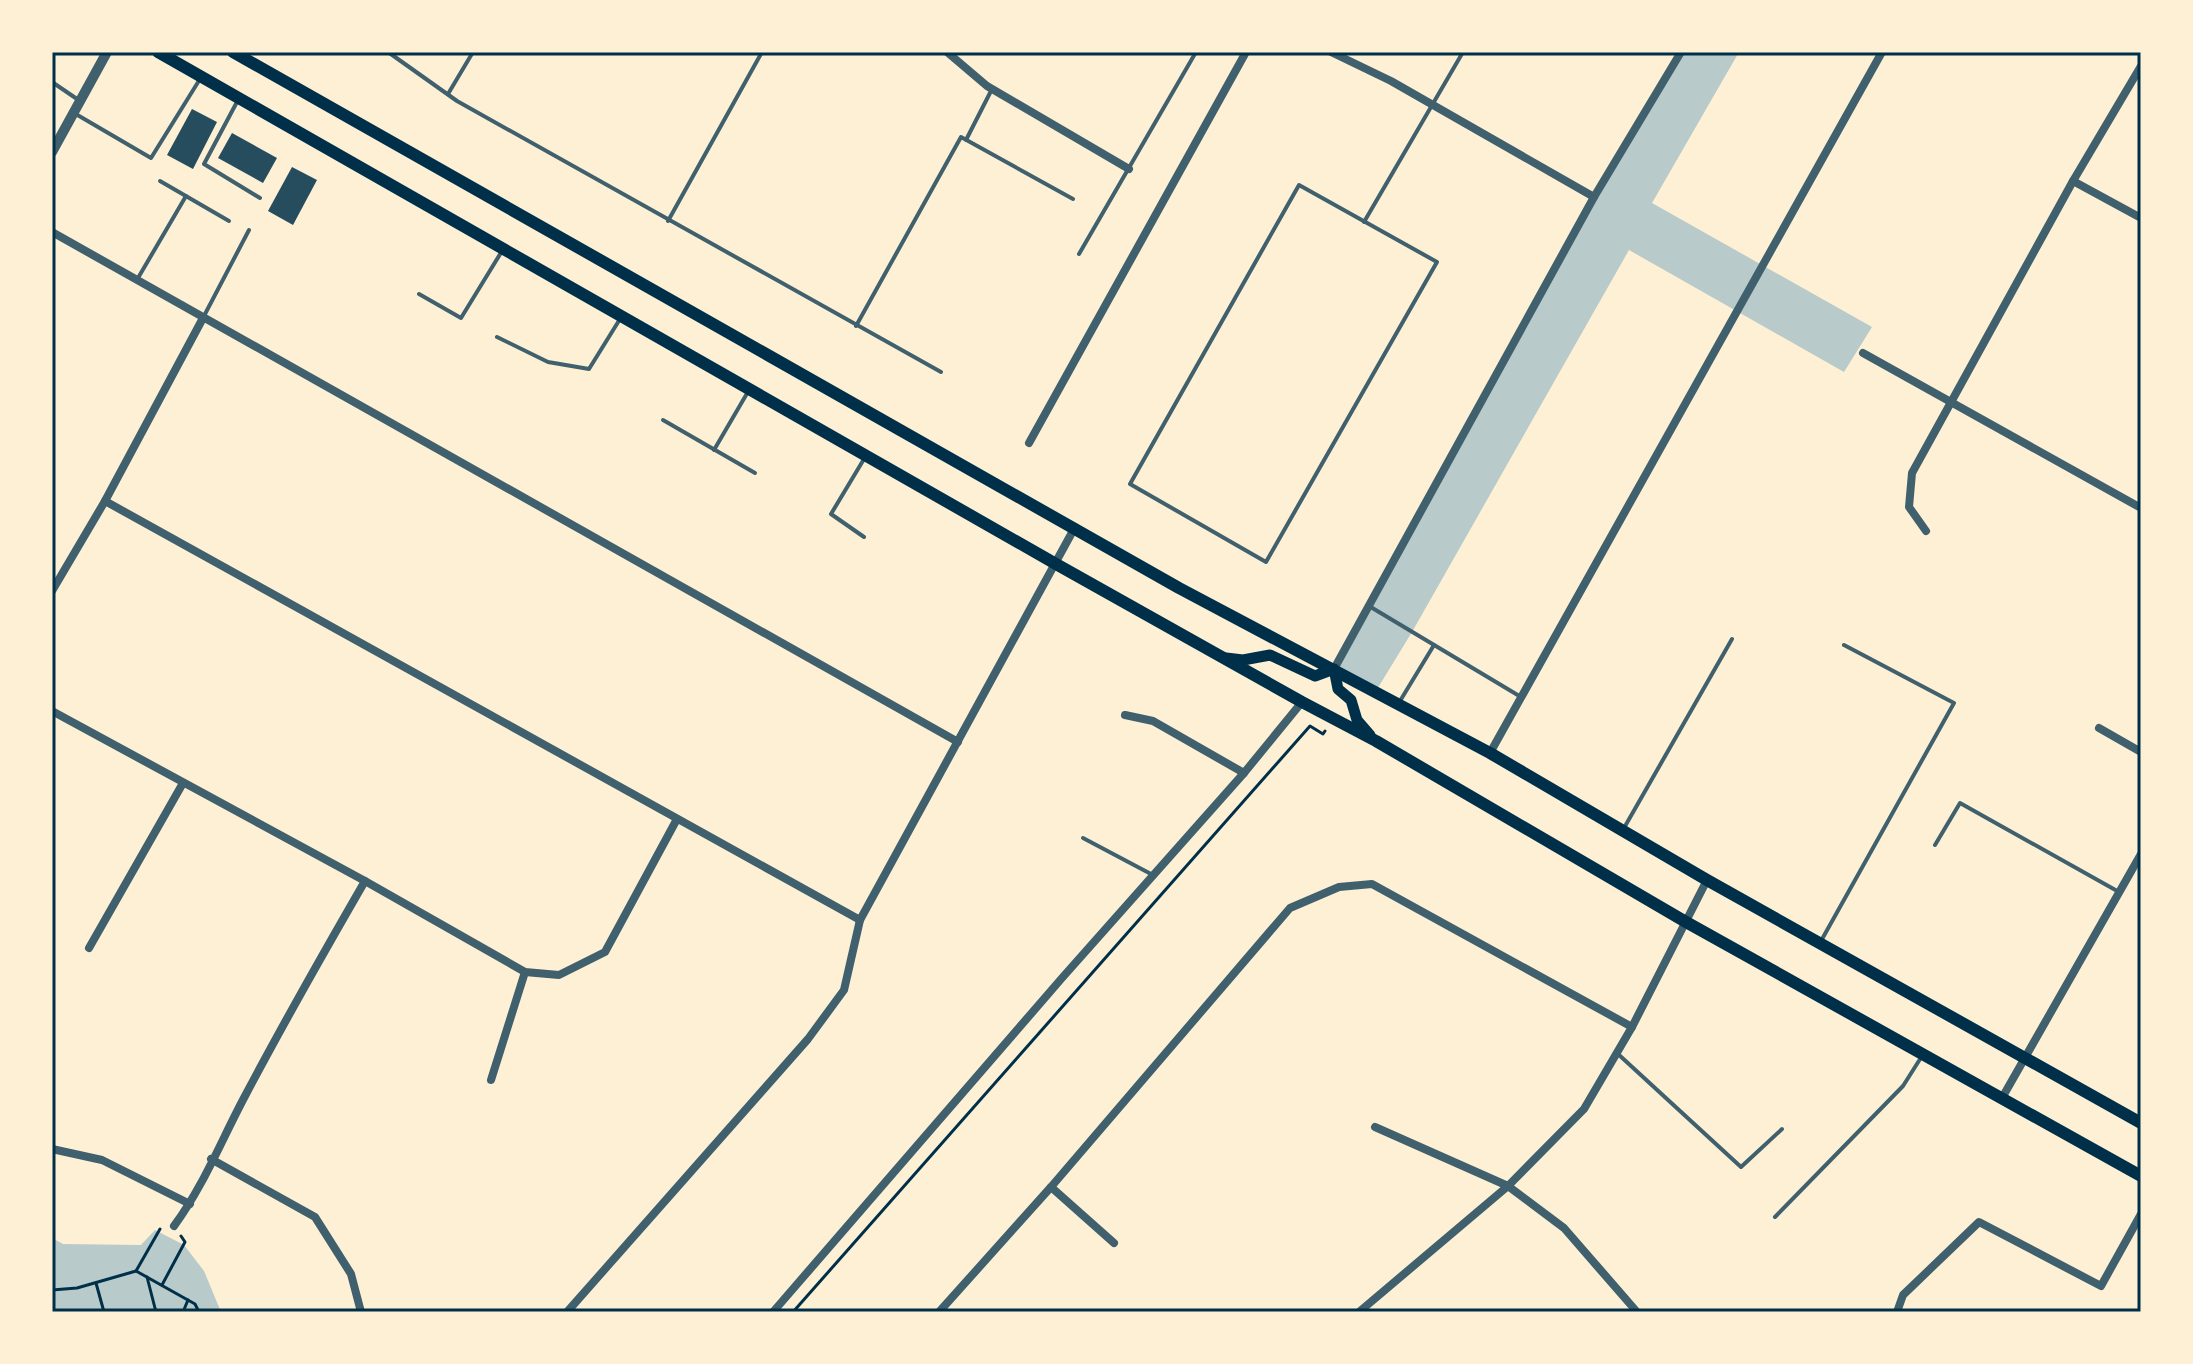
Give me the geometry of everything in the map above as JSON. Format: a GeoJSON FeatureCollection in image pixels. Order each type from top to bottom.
{"type":"FeatureCollection","features":[{"type":"Feature","properties":{"kind":"main road"},"geometry":{"type":"LineString","coordinates":[[158,52],[1056,564],[1376,741],[1686,922],[2141,1176]]}},
{"type":"Feature","properties":{"kind":"main road"},"geometry":{"type":"LineString","coordinates":[[233,52],[1179,588],[1490,753],[1707,880],[2141,1123]]}},
{"type":"Feature","properties":{"kind":"main road"},"geometry":{"type":"LineString","coordinates":[[1222,657],[1243,660],[1270,655],[1315,676],[1334,669]]}},
{"type":"Feature","properties":{"kind":"main road"},"geometry":{"type":"LineString","coordinates":[[1334,669],[1338,689],[1351,700],[1357,720],[1376,741]]}},
{"type":"Feature","properties":{"kind":"street"},"geometry":{"type":"LineString","coordinates":[[52,152],[107,52]]}},
{"type":"Feature","properties":{"kind":"street"},"geometry":{"type":"LineString","coordinates":[[947,52],[992,89],[1129,169]]}},
{"type":"Feature","properties":{"kind":"street"},"geometry":{"type":"LineString","coordinates":[[1029,443],[1246,52]]}},
{"type":"Feature","properties":{"kind":"street"},"geometry":{"type":"LineString","coordinates":[[1331,52],[1433,104],[1594,197]]}},
{"type":"Feature","properties":{"kind":"street"},"geometry":{"type":"LineString","coordinates":[[1334,669],[1594,197],[1681,52]]}},
{"type":"Feature","properties":{"kind":"street"},"geometry":{"type":"LineString","coordinates":[[1490,753],[1882,52]]}},
{"type":"Feature","properties":{"kind":"street"},"geometry":{"type":"LineString","coordinates":[[1926,531],[1909,507],[1912,473],[2073,181],[2141,66]]}},
{"type":"Feature","properties":{"kind":"street"},"geometry":{"type":"LineString","coordinates":[[2073,181],[2141,218]]}},
{"type":"Feature","properties":{"kind":"street"},"geometry":{"type":"LineString","coordinates":[[52,232],[958,742]]}},
{"type":"Feature","properties":{"kind":"street"},"geometry":{"type":"LineString","coordinates":[[52,591],[105,501],[203,318]]}},
{"type":"Feature","properties":{"kind":"street"},"geometry":{"type":"LineString","coordinates":[[1863,353],[2141,508]]}},
{"type":"Feature","properties":{"kind":"street"},"geometry":{"type":"LineString","coordinates":[[105,501],[860,920]]}},
{"type":"Feature","properties":{"kind":"street"},"geometry":{"type":"LineString","coordinates":[[567,1312],[808,1039],[844,990],[860,920],[1075,527]]}},
{"type":"Feature","properties":{"kind":"street"},"geometry":{"type":"LineString","coordinates":[[773,1312],[1244,773],[1302,702]]}},
{"type":"Feature","properties":{"kind":"street"},"geometry":{"type":"LineString","coordinates":[[52,711],[525,972],[559,975],[605,952],[677,819]]}},
{"type":"Feature","properties":{"kind":"street"},"geometry":{"type":"LineString","coordinates":[[1125,715],[1153,721],[1244,773]]}},
{"type":"Feature","properties":{"kind":"street"},"geometry":{"type":"LineString","coordinates":[[2099,728],[2141,752]]}},
{"type":"Feature","properties":{"kind":"street"},"geometry":{"type":"LineString","coordinates":[[89,948],[183,783]]}},
{"type":"Feature","properties":{"kind":"street"},"geometry":{"type":"LineString","coordinates":[[2002,1098],[2141,854]]}},
{"type":"Feature","properties":{"kind":"street"},"geometry":{"type":"LineString","coordinates":[[1359,1312],[1508,1186],[1584,1109],[1632,1027],[1707,880]]}},
{"type":"Feature","properties":{"kind":"street"},"geometry":{"type":"LineString","coordinates":[[174,1226],[190,1204],[284,1022],[365,881]]}},
{"type":"Feature","properties":{"kind":"street"},"geometry":{"type":"LineString","coordinates":[[939,1312],[1051,1187],[1290,908],[1339,887],[1372,884],[1632,1027]]}},
{"type":"Feature","properties":{"kind":"street"},"geometry":{"type":"LineString","coordinates":[[491,1080],[525,972]]}},
{"type":"Feature","properties":{"kind":"street"},"geometry":{"type":"LineString","coordinates":[[1375,1127],[1508,1186],[1564,1228],[1637,1312]]}},
{"type":"Feature","properties":{"kind":"street"},"geometry":{"type":"LineString","coordinates":[[52,1149],[102,1160],[190,1204]]}},
{"type":"Feature","properties":{"kind":"street"},"geometry":{"type":"LineString","coordinates":[[211,1159],[315,1217],[351,1274],[361,1312]]}},
{"type":"Feature","properties":{"kind":"street"},"geometry":{"type":"LineString","coordinates":[[1051,1187],[1114,1243]]}},
{"type":"Feature","properties":{"kind":"street"},"geometry":{"type":"LineString","coordinates":[[1897,1312],[1903,1295],[1979,1222],[2101,1286],[2141,1214]]}},
{"type":"Feature","properties":{"kind":"lane"},"geometry":{"type":"LineString","coordinates":[[388,52],[448,94],[668,221],[941,372]]}},
{"type":"Feature","properties":{"kind":"lane"},"geometry":{"type":"LineString","coordinates":[[401,59],[406,52]]}},
{"type":"Feature","properties":{"kind":"lane"},"geometry":{"type":"LineString","coordinates":[[448,94],[473,52]]}},
{"type":"Feature","properties":{"kind":"lane"},"geometry":{"type":"LineString","coordinates":[[668,221],[762,52]]}},
{"type":"Feature","properties":{"kind":"lane"},"geometry":{"type":"LineString","coordinates":[[1079,254],[1196,52]]}},
{"type":"Feature","properties":{"kind":"lane"},"geometry":{"type":"LineString","coordinates":[[1364,222],[1463,52]]}},
{"type":"Feature","properties":{"kind":"lane"},"geometry":{"type":"LineString","coordinates":[[74,113],[151,158],[201,77]]}},
{"type":"Feature","properties":{"kind":"lane"},"geometry":{"type":"LineString","coordinates":[[52,82],[80,101]]}},
{"type":"Feature","properties":{"kind":"lane"},"geometry":{"type":"LineString","coordinates":[[966,140],[992,89]]}},
{"type":"Feature","properties":{"kind":"lane"},"geometry":{"type":"LineString","coordinates":[[239,98],[204,164],[260,198]]}},
{"type":"Feature","properties":{"kind":"lane"},"geometry":{"type":"LineString","coordinates":[[856,326],[961,137],[1073,199]]}},
{"type":"Feature","properties":{"kind":"lane"},"geometry":{"type":"LineString","coordinates":[[160,181],[229,221]]}},
{"type":"Feature","properties":{"kind":"lane"},"geometry":{"type":"LineString","coordinates":[[1299,185],[1364,222],[1437,262],[1266,562],[1130,484],[1299,185]]}},
{"type":"Feature","properties":{"kind":"lane"},"geometry":{"type":"LineString","coordinates":[[137,280],[186,196]]}},
{"type":"Feature","properties":{"kind":"lane"},"geometry":{"type":"LineString","coordinates":[[203,318],[249,230]]}},
{"type":"Feature","properties":{"kind":"lane"},"geometry":{"type":"LineString","coordinates":[[419,294],[461,318],[504,249]]}},
{"type":"Feature","properties":{"kind":"lane"},"geometry":{"type":"LineString","coordinates":[[497,337],[548,362],[589,369],[621,317]]}},
{"type":"Feature","properties":{"kind":"lane"},"geometry":{"type":"LineString","coordinates":[[714,450],[749,390]]}},
{"type":"Feature","properties":{"kind":"lane"},"geometry":{"type":"LineString","coordinates":[[663,420],[755,473]]}},
{"type":"Feature","properties":{"kind":"lane"},"geometry":{"type":"LineString","coordinates":[[864,537],[831,514],[866,456]]}},
{"type":"Feature","properties":{"kind":"lane"},"geometry":{"type":"LineString","coordinates":[[1368,606],[1521,697]]}},
{"type":"Feature","properties":{"kind":"lane"},"geometry":{"type":"LineString","coordinates":[[1623,831],[1732,639]]}},
{"type":"Feature","properties":{"kind":"lane"},"geometry":{"type":"LineString","coordinates":[[1399,703],[1434,645]]}},
{"type":"Feature","properties":{"kind":"lane"},"geometry":{"type":"LineString","coordinates":[[1820,943],[1954,703],[1844,645]]}},
{"type":"Feature","properties":{"kind":"lane"},"geometry":{"type":"LineString","coordinates":[[1935,845],[1960,803],[2119,892]]}},
{"type":"Feature","properties":{"kind":"lane"},"geometry":{"type":"LineString","coordinates":[[1083,838],[1153,875]]}},
{"type":"Feature","properties":{"kind":"lane"},"geometry":{"type":"LineString","coordinates":[[1617,1053],[1741,1167],[1782,1129]]}},
{"type":"Feature","properties":{"kind":"lane"},"geometry":{"type":"LineString","coordinates":[[1775,1217],[1903,1086],[1923,1054]]}},
{"type":"Feature","properties":{"kind":"path"},"geometry":{"type":"LineString","coordinates":[[793,1312],[1310,726]]}},
{"type":"Feature","properties":{"kind":"path"},"geometry":{"type":"LineString","coordinates":[[52,1290],[77,1288],[136,1271],[161,1229],[174,1226],[185,1242],[162,1285]]}},
{"type":"Feature","properties":{"kind":"path"},"geometry":{"type":"LineString","coordinates":[[136,1271],[195,1304],[199,1312]]}},
{"type":"Feature","properties":{"kind":"path"},"geometry":{"type":"LineString","coordinates":[[147,1277],[156,1312]]}},
{"type":"Feature","properties":{"kind":"path"},"geometry":{"type":"LineString","coordinates":[[96,1283],[104,1312]]}},
{"type":"Feature","properties":{"kind":"path"},"geometry":{"type":"LineString","coordinates":[[183,1312],[188,1300]]}},
{"type":"Feature","properties":{"kind":"shaded area"},"geometry":{"type":"Polygon","coordinates":[[[1681,52],[1739,52],[1652,203],[1872,327],[1844,372],[1629,250],[1376,691],[1334,669],[1594,198],[1681,52]]]}},
{"type":"Feature","properties":{"kind":"shaded area"},"geometry":{"type":"Polygon","coordinates":[[[155,1230],[184,1245],[204,1271],[221,1312],[52,1312],[52,1238],[63,1244],[141,1245],[155,1230]]]}},
{"type":"Feature","properties":{"kind":"building"},"geometry":{"type":"Polygon","coordinates":[[[192,109],[217,122],[193,169],[167,155],[192,109]]]}},
{"type":"Feature","properties":{"kind":"building"},"geometry":{"type":"Polygon","coordinates":[[[232,133],[277,158],[263,183],[218,158],[232,133]]]}},
{"type":"Feature","properties":{"kind":"building"},"geometry":{"type":"Polygon","coordinates":[[[292,167],[317,180],[293,225],[268,211],[292,167]]]}}]}
